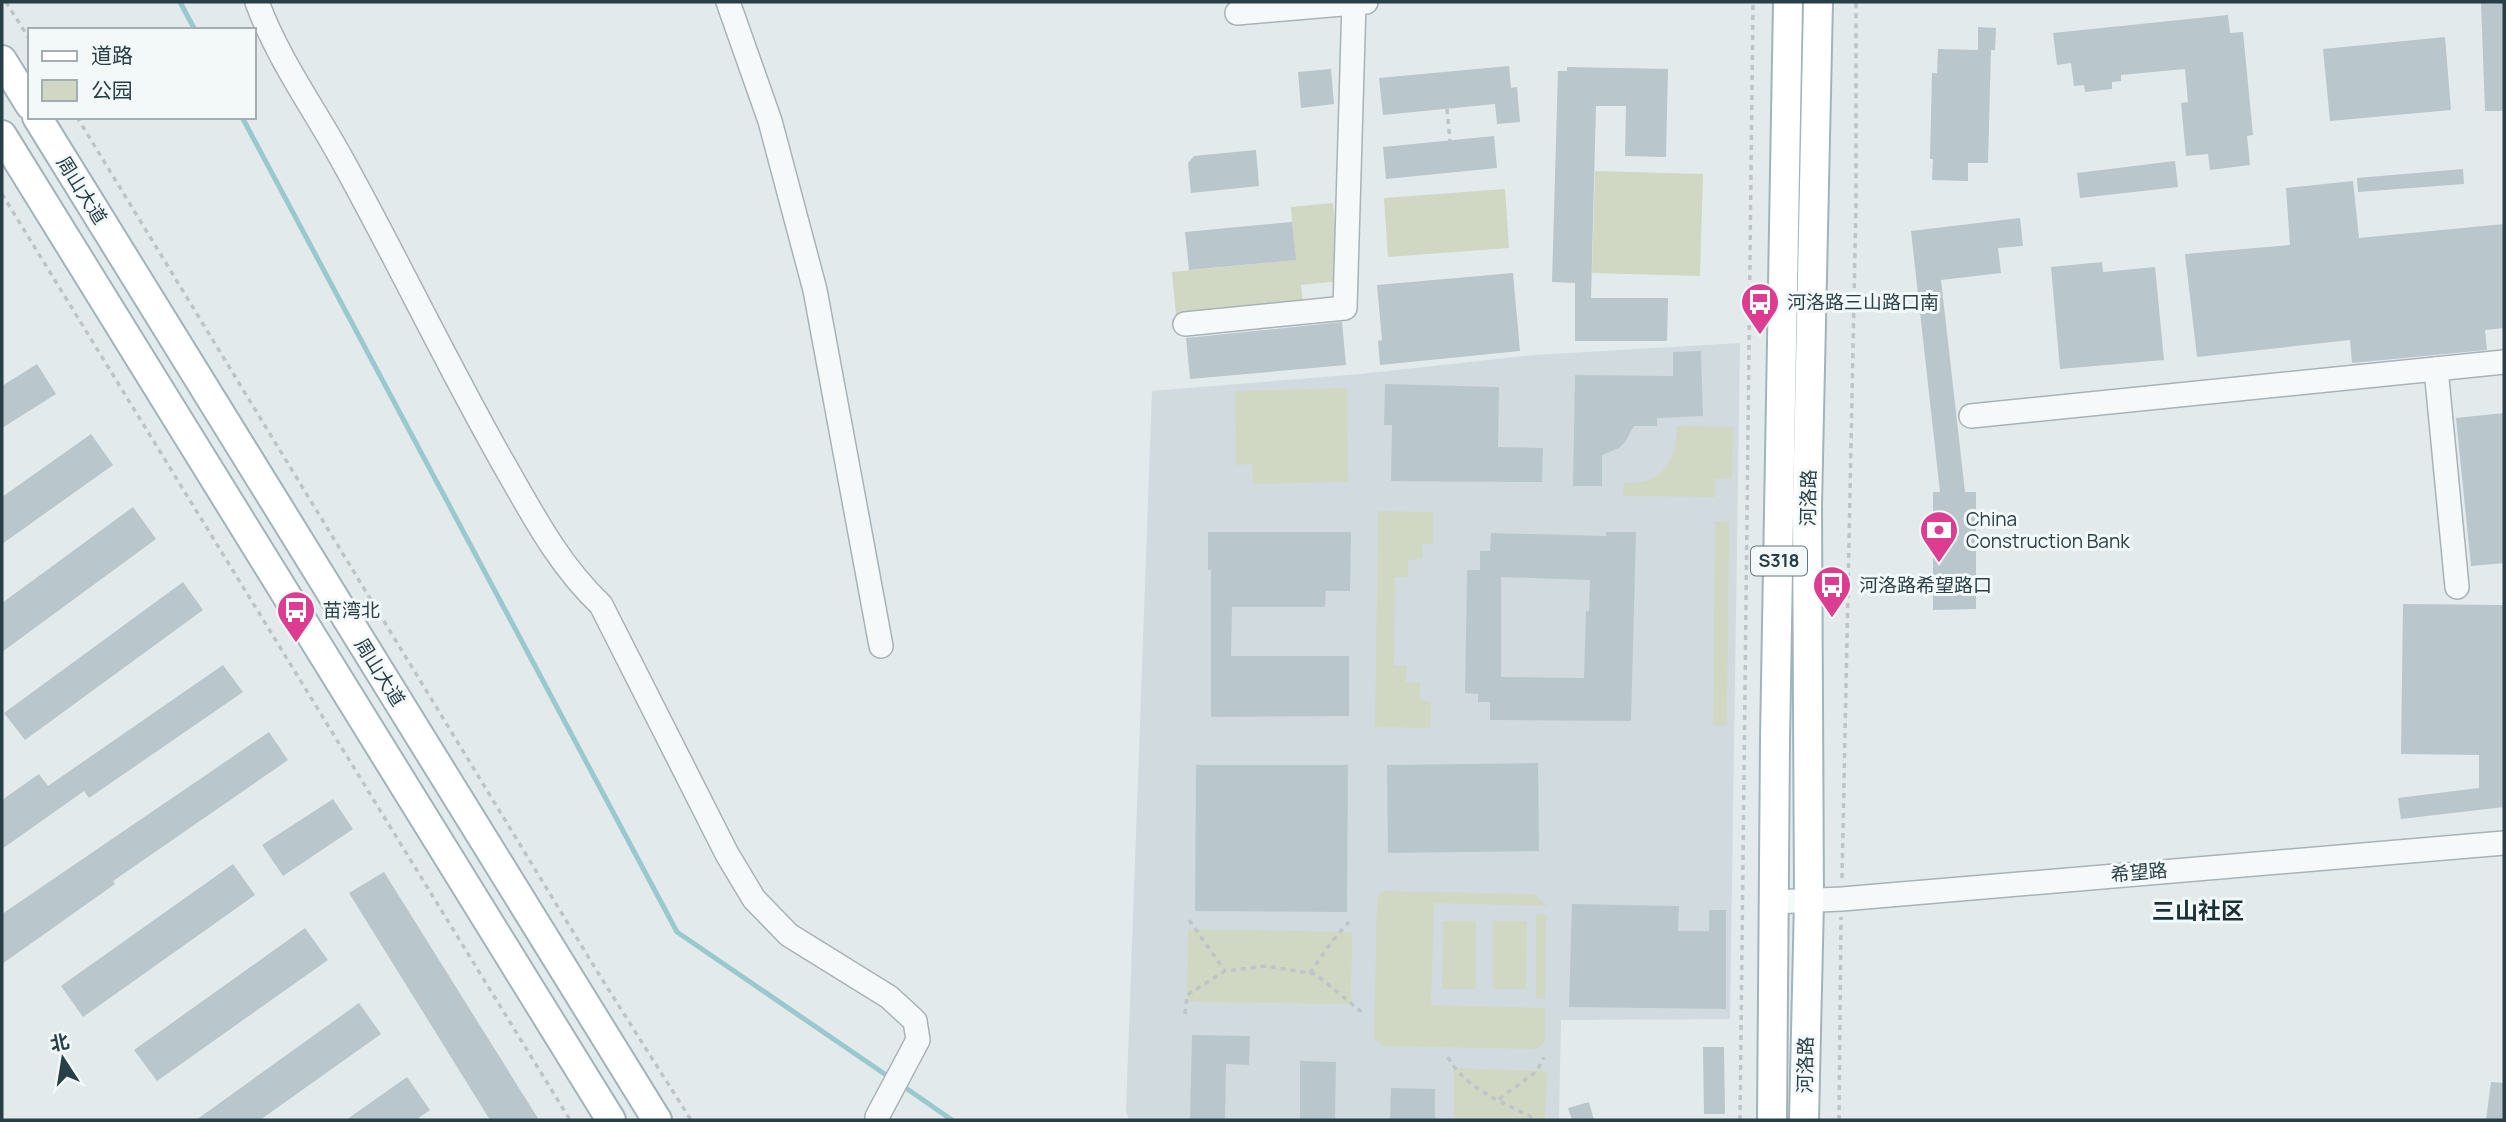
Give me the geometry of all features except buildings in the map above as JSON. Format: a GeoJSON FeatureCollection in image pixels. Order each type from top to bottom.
{"type":"FeatureCollection","features":[{"type":"Feature","properties":{"kind":"main road","name":"河洛路"},"geometry":{"type":"LineString","coordinates":[[1772,1120],[1788,2]]}},
{"type":"Feature","properties":{"kind":"main road","name":"河洛路"},"geometry":{"type":"LineString","coordinates":[[1804,1118],[1810,901],[1807,505],[1818,2]]}},
{"type":"Feature","properties":{"kind":"main road"},"geometry":{"type":"LineString","coordinates":[[2,60],[28,102]]}},
{"type":"Feature","properties":{"kind":"main road","name":"周山大道"},"geometry":{"type":"LineString","coordinates":[[38,119],[657,1120]]}},
{"type":"Feature","properties":{"kind":"main road","name":"周山大道"},"geometry":{"type":"LineString","coordinates":[[2,135],[611,1120]]}},
{"type":"Feature","properties":{"kind":"street"},"geometry":{"type":"LineString","coordinates":[[257,2],[269,34],[345,165],[454,377],[552,548],[576,581],[601,605],[727,854],[754,899],[789,935],[889,998],[915,1021],[918,1040],[877,1117]]}},
{"type":"Feature","properties":{"kind":"street"},"geometry":{"type":"LineString","coordinates":[[727,2],[770,121],[816,290],[881,646]]}},
{"type":"Feature","properties":{"kind":"street"},"geometry":{"type":"LineString","coordinates":[[1185,324],[1345,308],[1358,2],[1237,13]]}},
{"type":"Feature","properties":{"kind":"street"},"geometry":{"type":"LineString","coordinates":[[1971,416],[2504,362]]}},
{"type":"Feature","properties":{"kind":"street"},"geometry":{"type":"LineString","coordinates":[[2436,369],[2457,587]]}},
{"type":"Feature","properties":{"kind":"street","name":"希望路"},"geometry":{"type":"LineString","coordinates":[[1774,902],[1842,899],[2504,843]]}},
{"type":"Feature","properties":{"kind":"path"},"geometry":{"type":"LineString","coordinates":[[6,2],[28,37]]}},
{"type":"Feature","properties":{"kind":"path"},"geometry":{"type":"LineString","coordinates":[[1740,1120],[1753,2]]}},
{"type":"Feature","properties":{"kind":"path"},"geometry":{"type":"LineString","coordinates":[[1839,1120],[1856,219],[1856,2]]}},
{"type":"Feature","properties":{"kind":"path"},"geometry":{"type":"LineString","coordinates":[[1447,109],[1450,141]]}},
{"type":"Feature","properties":{"kind":"path"},"geometry":{"type":"LineString","coordinates":[[78,119],[600,976],[691,1120]]}},
{"type":"Feature","properties":{"kind":"path"},"geometry":{"type":"LineString","coordinates":[[2,194],[570,1120]]}},
{"type":"Feature","properties":{"kind":"path"},"geometry":{"type":"LineString","coordinates":[[1189,920],[1225,971]]}},
{"type":"Feature","properties":{"kind":"path"},"geometry":{"type":"LineString","coordinates":[[1310,973],[1349,922]]}},
{"type":"Feature","properties":{"kind":"path"},"geometry":{"type":"LineString","coordinates":[[1185,1014],[1187,995],[1225,971],[1266,966],[1315,974],[1363,1013]]}},
{"type":"Feature","properties":{"kind":"path"},"geometry":{"type":"LineString","coordinates":[[1448,1057],[1454,1068],[1481,1092],[1537,1120]]}},
{"type":"Feature","properties":{"kind":"path"},"geometry":{"type":"LineString","coordinates":[[1499,1099],[1537,1071],[1544,1057]]}},
{"type":"Feature","properties":{"kind":"shaded area"},"geometry":{"type":"Polygon","coordinates":[[[1740,343],[1730,1019],[1561,1020],[1559,1120],[1129,1120],[1126,1110],[1152,391],[1360,374],[1534,355],[1740,343]]]}},
{"type":"Feature","properties":{"kind":"green space"},"geometry":{"type":"Polygon","coordinates":[[[1595,171],[1703,174],[1700,276],[1592,273],[1595,171]]]}},
{"type":"Feature","properties":{"kind":"green space"},"geometry":{"type":"Polygon","coordinates":[[[1505,189],[1509,248],[1388,257],[1384,198],[1505,189]]]}},
{"type":"Feature","properties":{"kind":"green space"},"geometry":{"type":"Polygon","coordinates":[[[1333,203],[1340,281],[1301,285],[1303,304],[1176,315],[1172,272],[1295,260],[1291,207],[1333,203]]]}},
{"type":"Feature","properties":{"kind":"green space"},"geometry":{"type":"Polygon","coordinates":[[[1347,388],[1348,482],[1253,484],[1252,464],[1236,465],[1235,391],[1347,388]]]}},
{"type":"Feature","properties":{"kind":"green space"},"geometry":{"type":"Polygon","coordinates":[[[1677,426],[1733,427],[1732,479],[1715,479],[1715,497],[1623,496],[1624,483],[1648,480],[1664,468],[1674,450],[1677,426]]]}},
{"type":"Feature","properties":{"kind":"green space"},"geometry":{"type":"Polygon","coordinates":[[[1378,511],[1433,512],[1433,544],[1422,544],[1422,559],[1408,560],[1408,577],[1395,577],[1394,665],[1407,666],[1406,682],[1420,683],[1420,700],[1431,701],[1431,728],[1375,727],[1378,511]]]}},
{"type":"Feature","properties":{"kind":"green space"},"geometry":{"type":"Polygon","coordinates":[[[1715,521],[1729,522],[1727,725],[1713,725],[1715,521]]]}},
{"type":"Feature","properties":{"kind":"green space"},"geometry":{"type":"Polygon","coordinates":[[[1382,891],[1535,894],[1547,906],[1434,903],[1431,1005],[1545,1008],[1545,1042],[1537,1049],[1382,1046],[1374,1038],[1377,898],[1382,891]]]}},
{"type":"Feature","properties":{"kind":"green space"},"geometry":{"type":"Polygon","coordinates":[[[1536,914],[1546,914],[1545,999],[1536,999],[1536,914]]]}},
{"type":"Feature","properties":{"kind":"green space"},"geometry":{"type":"Polygon","coordinates":[[[1443,921],[1476,921],[1476,989],[1442,989],[1443,921]]]}},
{"type":"Feature","properties":{"kind":"green space"},"geometry":{"type":"Polygon","coordinates":[[[1493,921],[1527,921],[1526,989],[1493,989],[1493,921]]]}},
{"type":"Feature","properties":{"kind":"green space"},"geometry":{"type":"Polygon","coordinates":[[[1188,929],[1352,932],[1351,1004],[1187,1002],[1188,929]]]}},
{"type":"Feature","properties":{"kind":"green space"},"geometry":{"type":"Polygon","coordinates":[[[1454,1068],[1547,1071],[1545,1120],[1454,1120],[1454,1068]]]}},
{"type":"Feature","properties":{"kind":"waterway"},"geometry":{"type":"LineString","coordinates":[[180,2],[194,28]]}},
{"type":"Feature","properties":{"kind":"waterway"},"geometry":{"type":"LineString","coordinates":[[243,119],[677,932],[892,1079]]}},
{"type":"Feature","properties":{"kind":"waterway"},"geometry":{"type":"LineString","coordinates":[[900,1084],[952,1120]]}},
{"type":"Feature","properties":{"kind":"place","name":"河洛路三山路口南"},"geometry":{"type":"Point","coordinates":[1760,336]}},
{"type":"Feature","properties":{"kind":"place","name":"China Construction Bank"},"geometry":{"type":"Point","coordinates":[1939,564]}},
{"type":"Feature","properties":{"kind":"place","name":"河洛路希望路口"},"geometry":{"type":"Point","coordinates":[1832,619]}},
{"type":"Feature","properties":{"kind":"place","name":"苗湾北"},"geometry":{"type":"Point","coordinates":[296,644]}},
{"type":"Feature","properties":{"kind":"district","name":"三山社区"},"geometry":{"type":"Point","coordinates":[2198,911]}}]}
